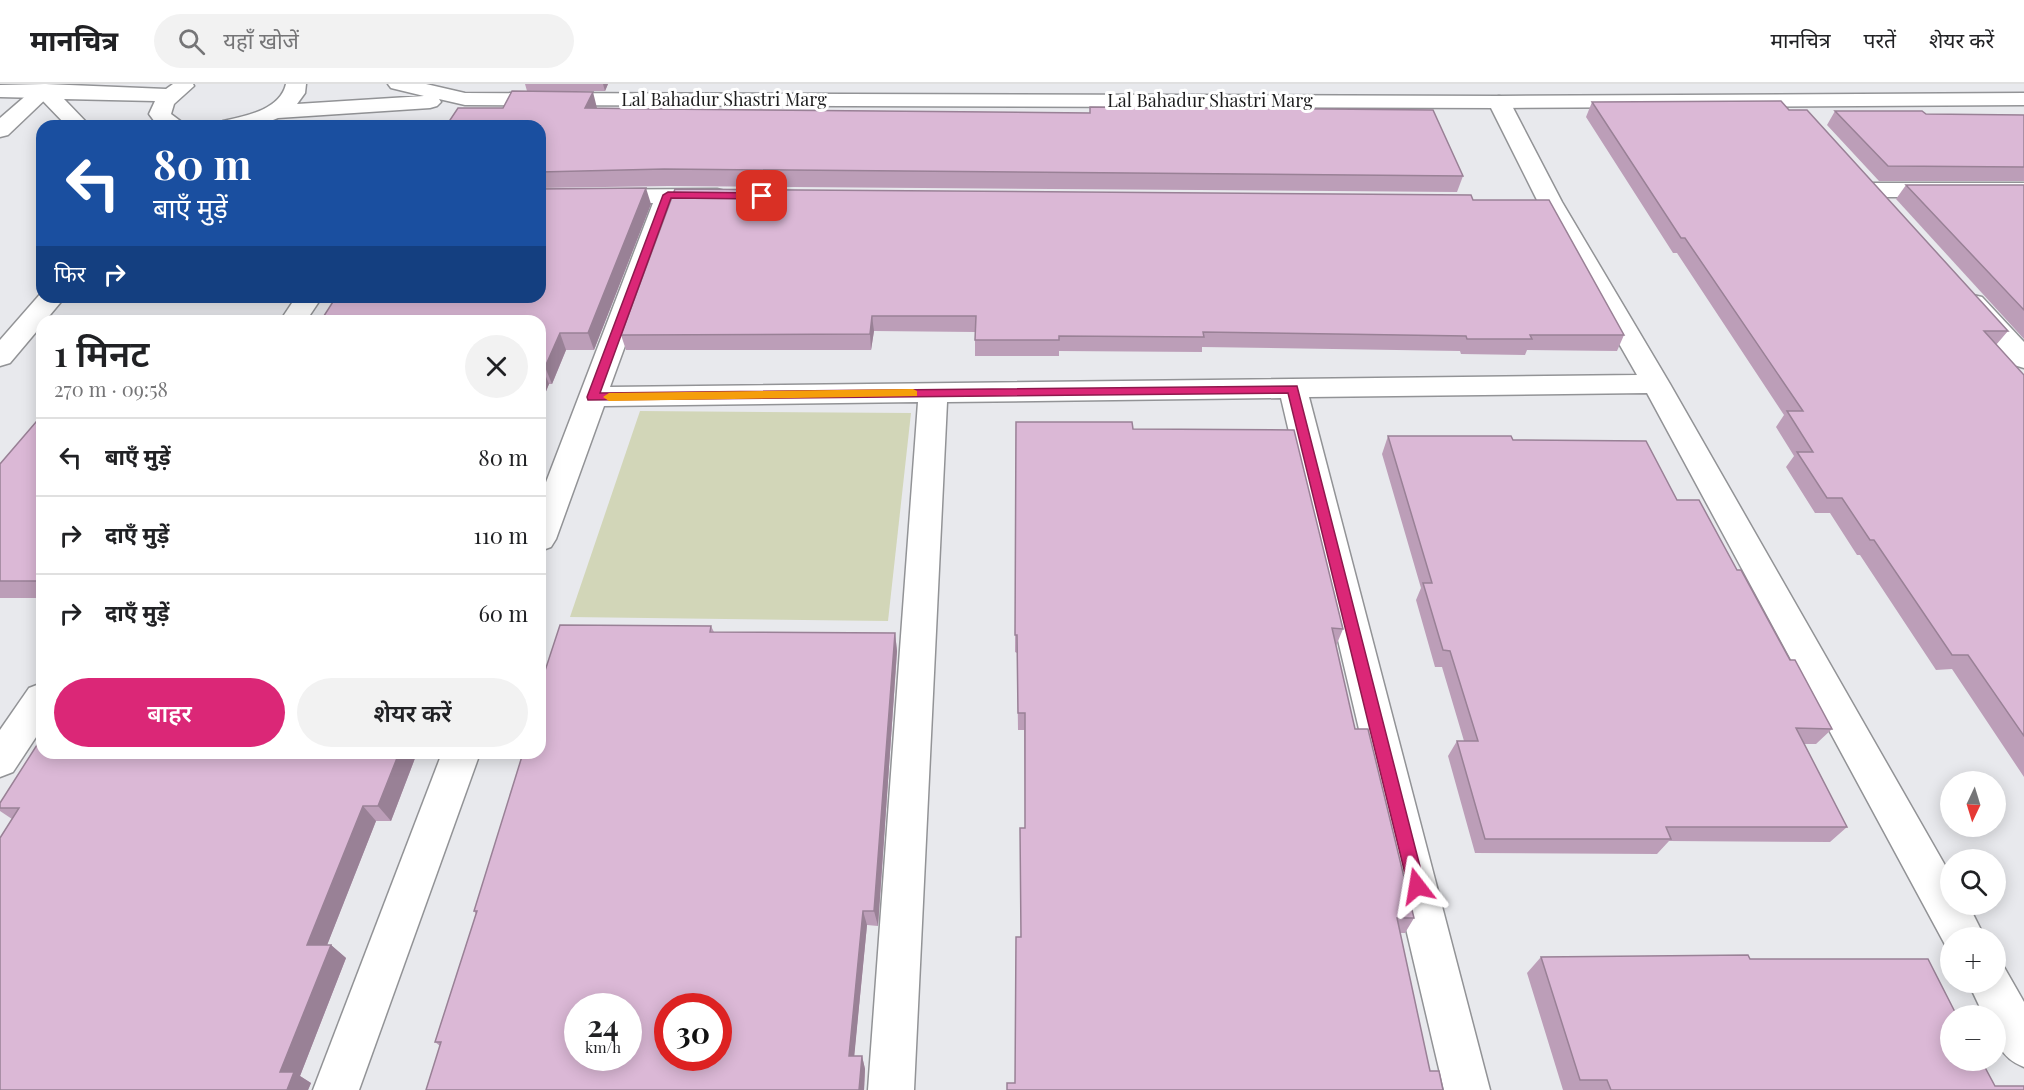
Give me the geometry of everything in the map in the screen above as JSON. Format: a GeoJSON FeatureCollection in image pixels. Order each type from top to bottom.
{"type":"FeatureCollection","features":[{"type":"Feature","properties":{"kind":"street"},"geometry":{"type":"LineString","coordinates":[[164,120],[160,114],[162,105],[170,95],[188,84]]}},
{"type":"Feature","properties":{"kind":"street"},"geometry":{"type":"LineString","coordinates":[[273,112],[294,94],[296,84]]}},
{"type":"Feature","properties":{"kind":"street","name":"Lal Bahadur Shastri Marg"},"geometry":{"type":"LineString","coordinates":[[398,84],[465,99],[510,100],[1499,102],[2024,99]]}},
{"type":"Feature","properties":{"kind":"street"},"geometry":{"type":"LineString","coordinates":[[481,84],[510,100]]}},
{"type":"Feature","properties":{"kind":"street"},"geometry":{"type":"LineString","coordinates":[[0,91],[44,90],[170,95]]}},
{"type":"Feature","properties":{"kind":"street"},"geometry":{"type":"LineString","coordinates":[[44,90],[73,120]]}},
{"type":"Feature","properties":{"kind":"street"},"geometry":{"type":"LineString","coordinates":[[0,130],[44,90]]}},
{"type":"Feature","properties":{"kind":"street"},"geometry":{"type":"LineString","coordinates":[[249,120],[273,112],[465,99]]}},
{"type":"Feature","properties":{"kind":"street"},"geometry":{"type":"LineString","coordinates":[[1789,99],[1810,123]]}},
{"type":"Feature","properties":{"kind":"street"},"geometry":{"type":"LineString","coordinates":[[1499,102],[1539,202],[1656,384],[1958,927]]}},
{"type":"Feature","properties":{"kind":"street"},"geometry":{"type":"LineString","coordinates":[[1894,215],[1863,181],[2024,190]]}},
{"type":"Feature","properties":{"kind":"street"},"geometry":{"type":"LineString","coordinates":[[546,523],[668,195]]}},
{"type":"Feature","properties":{"kind":"street"},"geometry":{"type":"LineString","coordinates":[[546,197],[739,196]]}},
{"type":"Feature","properties":{"kind":"street"},"geometry":{"type":"LineString","coordinates":[[1955,283],[2024,359]]}},
{"type":"Feature","properties":{"kind":"street"},"geometry":{"type":"LineString","coordinates":[[36,315],[47,303]]}},
{"type":"Feature","properties":{"kind":"street"},"geometry":{"type":"LineString","coordinates":[[0,357],[36,315]]}},
{"type":"Feature","properties":{"kind":"street"},"geometry":{"type":"LineString","coordinates":[[592,397],[1656,384]]}},
{"type":"Feature","properties":{"kind":"street"},"geometry":{"type":"LineString","coordinates":[[1293,389],[1467,1090]]}},
{"type":"Feature","properties":{"kind":"street"},"geometry":{"type":"LineString","coordinates":[[891,1090],[933,393]]}},
{"type":"Feature","properties":{"kind":"street"},"geometry":{"type":"LineString","coordinates":[[0,761],[36,707]]}},
{"type":"Feature","properties":{"kind":"street"},"geometry":{"type":"LineString","coordinates":[[336,1090],[459,759]]}},
{"type":"Feature","properties":{"kind":"street"},"geometry":{"type":"LineString","coordinates":[[1995,993],[2024,1045]]}},
{"type":"Feature","properties":{"kind":"green space"},"geometry":{"type":"Polygon","coordinates":[[[640,411],[911,413],[888,621],[570,617],[640,411]]]}},
{"type":"Feature","properties":{"kind":"building"},"geometry":{"type":"Polygon","coordinates":[[[512,91],[593,92],[585,108],[1090,113],[1090,107],[1433,110],[1463,176],[664,169],[546,172],[546,120],[450,120],[458,108],[503,108],[512,91]]]}},
{"type":"Feature","properties":{"kind":"building"},"geometry":{"type":"Polygon","coordinates":[[[1781,101],[1789,110],[1807,110],[2008,331],[1984,331],[2024,375],[2024,736],[1968,655],[1952,655],[1874,540],[1870,540],[1842,498],[1827,498],[1797,452],[1813,452],[1787,411],[1803,411],[1685,238],[1681,238],[1592,102],[1781,101]]]}},
{"type":"Feature","properties":{"kind":"building"},"geometry":{"type":"Polygon","coordinates":[[[1835,111],[1922,111],[1926,114],[2024,115],[2024,167],[1888,166],[1835,111]]]}},
{"type":"Feature","properties":{"kind":"building"},"geometry":{"type":"Polygon","coordinates":[[[1906,185],[2024,185],[2024,310],[1906,185]]]}},
{"type":"Feature","properties":{"kind":"building"},"geometry":{"type":"Polygon","coordinates":[[[646,188],[588,333],[560,333],[546,365],[546,315],[325,315],[332,303],[546,303],[546,189],[646,188]]]}},
{"type":"Feature","properties":{"kind":"building"},"geometry":{"type":"Polygon","coordinates":[[[675,189],[1471,195],[1473,200],[1549,200],[1624,335],[1530,335],[1532,339],[1467,339],[1466,336],[1203,332],[1204,337],[1059,336],[1059,340],[975,340],[976,316],[872,316],[870,334],[621,335],[675,189]]]}},
{"type":"Feature","properties":{"kind":"building"},"geometry":{"type":"Polygon","coordinates":[[[36,422],[36,581],[0,581],[0,464],[36,422]]]}},
{"type":"Feature","properties":{"kind":"building"},"geometry":{"type":"Polygon","coordinates":[[[1016,422],[1132,422],[1133,429],[1294,430],[1343,629],[1332,628],[1355,729],[1368,729],[1414,918],[1397,918],[1430,1071],[1439,1071],[1443,1090],[1007,1090],[1007,1083],[1015,1083],[1016,937],[1021,937],[1020,828],[1025,828],[1025,713],[1018,713],[1017,635],[1015,635],[1016,422]]]}},
{"type":"Feature","properties":{"kind":"building"},"geometry":{"type":"Polygon","coordinates":[[[1388,436],[1511,436],[1513,440],[1646,441],[1677,500],[1699,500],[1737,570],[1741,570],[1790,660],[1795,660],[1832,729],[1796,728],[1847,827],[1666,827],[1671,839],[1485,839],[1457,741],[1478,741],[1450,651],[1443,650],[1423,583],[1432,583],[1388,436]]]}},
{"type":"Feature","properties":{"kind":"building"},"geometry":{"type":"Polygon","coordinates":[[[560,625],[711,626],[710,632],[895,633],[874,911],[863,911],[849,1056],[862,1056],[859,1090],[426,1090],[441,1042],[435,1042],[477,911],[474,911],[521,759],[546,759],[546,668],[560,625]]]}},
{"type":"Feature","properties":{"kind":"building"},"geometry":{"type":"Polygon","coordinates":[[[36,746],[36,759],[397,759],[378,806],[363,806],[307,945],[331,945],[280,1072],[294,1072],[287,1090],[0,1090],[0,838],[19,808],[0,808],[0,803],[36,746]]]}},
{"type":"Feature","properties":{"kind":"building"},"geometry":{"type":"Polygon","coordinates":[[[1748,955],[1750,959],[1928,959],[1940,983],[1940,993],[1945,993],[1951,1005],[1940,1005],[1940,1071],[1987,1071],[1995,1086],[2024,1086],[2024,1090],[1611,1090],[1607,1080],[1580,1080],[1541,957],[1748,955]]]}},
{"type":"Feature","properties":{"kind":"slow traffic"},"geometry":{"type":"LineString","coordinates":[[609,397],[913,393]]}},
{"type":"Feature","properties":{"kind":"route"},"geometry":{"type":"LineString","coordinates":[[762,196],[668,195],[592,397],[1293,389],[1417,886]]}}]}
